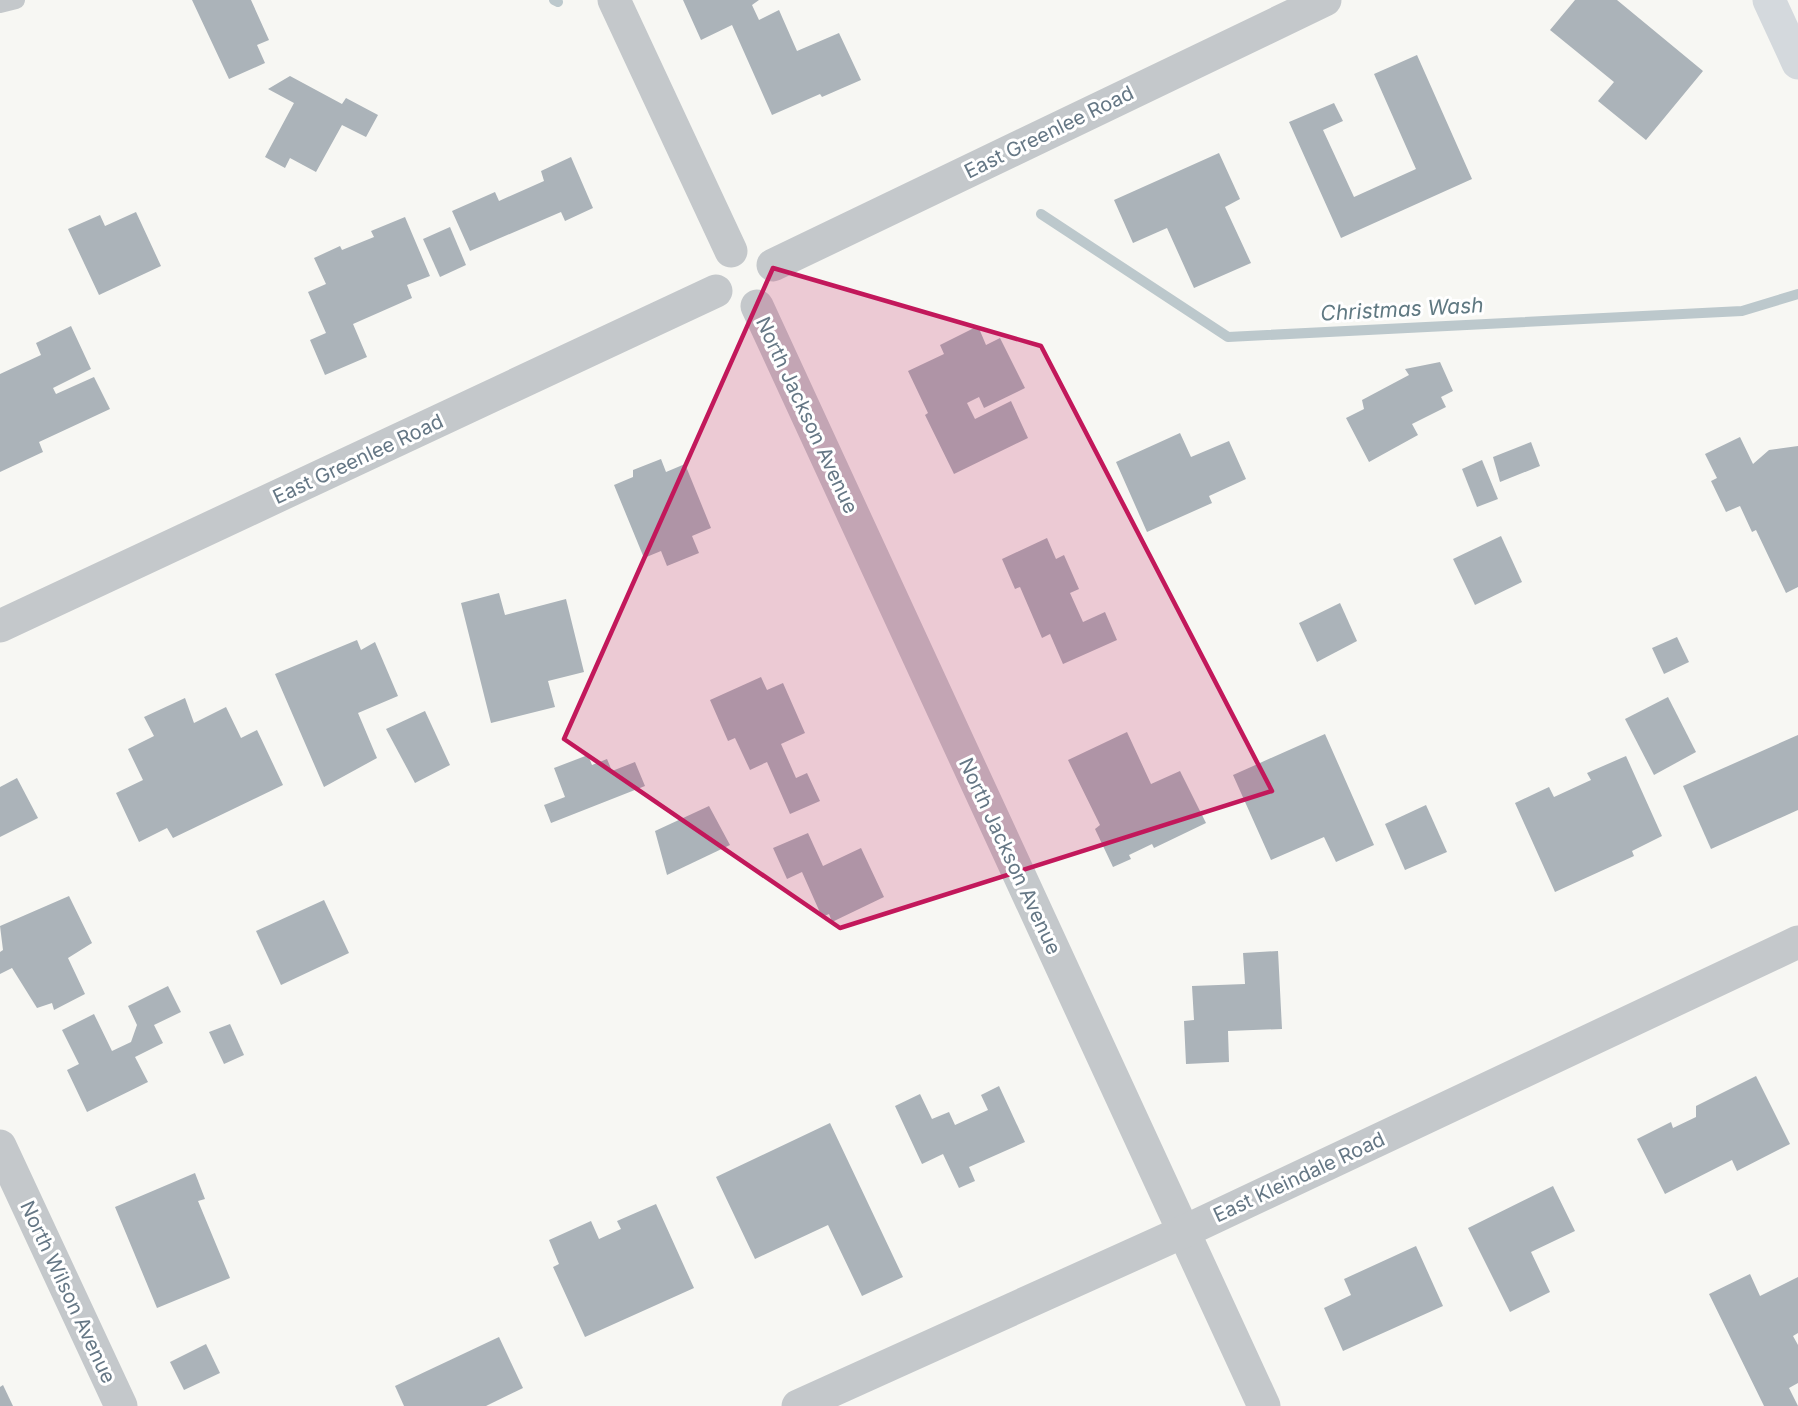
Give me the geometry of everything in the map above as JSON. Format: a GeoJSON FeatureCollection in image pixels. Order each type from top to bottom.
{"type":"FeatureCollection","features":[{"type":"Feature","properties":{"kind":"main road"},"geometry":{"type":"LineString","coordinates":[[1768,0],[1798,63]]}},
{"type":"Feature","properties":{"kind":"street"},"geometry":{"type":"LineString","coordinates":[[614,0],[731,251]]}},
{"type":"Feature","properties":{"kind":"street","name":"East Greenlee Road"},"geometry":{"type":"LineString","coordinates":[[773,264],[1325,0]]}},
{"type":"Feature","properties":{"kind":"street"},"geometry":{"type":"LineString","coordinates":[[750,248],[759,251],[773,264],[775,284],[766,301],[757,306],[739,309],[729,306],[716,291],[714,273],[717,264],[731,251],[750,248]]}},
{"type":"Feature","properties":{"kind":"street","name":"East Greenlee Road"},"geometry":{"type":"LineString","coordinates":[[0,626],[716,291]]}},
{"type":"Feature","properties":{"kind":"street","name":"North Jackson Avenue"},"geometry":{"type":"LineString","coordinates":[[757,306],[1264,1406]]}},
{"type":"Feature","properties":{"kind":"street","name":"East Kleindale Road"},"geometry":{"type":"LineString","coordinates":[[798,1406],[1183,1232],[1798,942]]}},
{"type":"Feature","properties":{"kind":"street","name":"North Wilson Avenue"},"geometry":{"type":"LineString","coordinates":[[0,1146],[121,1406]]}},
{"type":"Feature","properties":{"kind":"lane"},"geometry":{"type":"LineString","coordinates":[[0,4],[16,0]]}},
{"type":"Feature","properties":{"kind":"highlighted area"},"geometry":{"type":"Polygon","coordinates":[[[773,268],[1041,346],[1272,791],[840,928],[564,739],[773,268]]]}},
{"type":"Feature","properties":{"kind":"building"},"geometry":{"type":"Polygon","coordinates":[[[192,0],[251,0],[269,40],[257,45],[265,63],[229,79],[192,0]]]}},
{"type":"Feature","properties":{"kind":"building"},"geometry":{"type":"Polygon","coordinates":[[[683,0],[759,0],[752,5],[759,20],[779,10],[797,51],[839,33],[861,80],[822,97],[820,94],[772,115],[732,25],[701,40],[683,0]]]}},
{"type":"Feature","properties":{"kind":"building"},"geometry":{"type":"Polygon","coordinates":[[[1575,0],[1617,0],[1703,71],[1646,140],[1598,101],[1614,82],[1550,30],[1575,0]]]}},
{"type":"Feature","properties":{"kind":"building"},"geometry":{"type":"Polygon","coordinates":[[[1417,55],[1472,179],[1341,238],[1289,122],[1334,103],[1343,121],[1323,130],[1354,197],[1416,169],[1374,74],[1417,55]]]}},
{"type":"Feature","properties":{"kind":"building"},"geometry":{"type":"Polygon","coordinates":[[[290,76],[342,104],[346,98],[378,115],[366,137],[342,125],[316,172],[290,158],[285,168],[265,157],[294,103],[268,89],[290,76]]]}},
{"type":"Feature","properties":{"kind":"building"},"geometry":{"type":"Polygon","coordinates":[[[1219,153],[1240,199],[1225,207],[1251,263],[1194,288],[1167,228],[1133,243],[1114,200],[1219,153]]]}},
{"type":"Feature","properties":{"kind":"building"},"geometry":{"type":"Polygon","coordinates":[[[571,157],[593,208],[565,221],[561,212],[470,251],[452,211],[495,192],[499,201],[544,181],[541,171],[571,157]]]}},
{"type":"Feature","properties":{"kind":"building"},"geometry":{"type":"Polygon","coordinates":[[[136,212],[161,266],[99,295],[68,229],[100,215],[105,226],[136,212]]]}},
{"type":"Feature","properties":{"kind":"building"},"geometry":{"type":"Polygon","coordinates":[[[405,217],[430,276],[407,285],[412,298],[353,324],[367,357],[325,375],[310,340],[326,333],[308,292],[326,284],[314,258],[340,246],[342,250],[374,237],[371,231],[405,217]]]}},
{"type":"Feature","properties":{"kind":"building"},"geometry":{"type":"Polygon","coordinates":[[[450,227],[466,265],[440,277],[423,239],[450,227]]]}},
{"type":"Feature","properties":{"kind":"building"},"geometry":{"type":"Polygon","coordinates":[[[71,326],[91,369],[53,388],[56,394],[94,377],[110,409],[39,442],[43,452],[0,472],[0,374],[41,355],[36,343],[71,326]]]}},
{"type":"Feature","properties":{"kind":"building"},"geometry":{"type":"Polygon","coordinates":[[[978,326],[986,345],[1000,338],[1025,388],[984,408],[979,397],[967,403],[975,419],[1011,401],[1028,438],[954,474],[925,415],[928,413],[908,371],[944,354],[940,345],[978,326]]]}},
{"type":"Feature","properties":{"kind":"building"},"geometry":{"type":"Polygon","coordinates":[[[1440,362],[1453,391],[1441,397],[1446,407],[1412,424],[1418,435],[1369,462],[1346,418],[1364,409],[1362,400],[1409,375],[1405,369],[1440,362]]]}},
{"type":"Feature","properties":{"kind":"building"},"geometry":{"type":"Polygon","coordinates":[[[1180,433],[1191,457],[1229,441],[1246,479],[1209,496],[1212,503],[1147,532],[1116,462],[1180,433]]]}},
{"type":"Feature","properties":{"kind":"building"},"geometry":{"type":"Polygon","coordinates":[[[1740,437],[1753,464],[1769,450],[1798,446],[1798,587],[1786,593],[1756,530],[1752,532],[1740,506],[1726,512],[1711,481],[1717,478],[1705,454],[1740,437]]]}},
{"type":"Feature","properties":{"kind":"building"},"geometry":{"type":"Polygon","coordinates":[[[1531,442],[1540,466],[1500,482],[1493,457],[1531,442]]]}},
{"type":"Feature","properties":{"kind":"building"},"geometry":{"type":"Polygon","coordinates":[[[661,459],[666,472],[685,464],[711,528],[692,536],[699,553],[667,566],[661,551],[644,558],[614,485],[633,477],[633,470],[661,459]]]}},
{"type":"Feature","properties":{"kind":"building"},"geometry":{"type":"Polygon","coordinates":[[[1482,460],[1498,499],[1477,507],[1462,469],[1482,460]]]}},
{"type":"Feature","properties":{"kind":"building"},"geometry":{"type":"Polygon","coordinates":[[[1501,536],[1522,582],[1475,605],[1453,559],[1501,536]]]}},
{"type":"Feature","properties":{"kind":"building"},"geometry":{"type":"Polygon","coordinates":[[[1047,538],[1056,559],[1064,555],[1079,589],[1070,593],[1083,622],[1105,612],[1117,640],[1063,664],[1050,634],[1042,638],[1020,587],[1015,589],[1002,559],[1047,538]]]}},
{"type":"Feature","properties":{"kind":"building"},"geometry":{"type":"Polygon","coordinates":[[[499,593],[505,615],[566,599],[584,672],[548,681],[555,707],[491,723],[461,603],[499,593]]]}},
{"type":"Feature","properties":{"kind":"building"},"geometry":{"type":"Polygon","coordinates":[[[1340,603],[1357,641],[1317,662],[1299,623],[1340,603]]]}},
{"type":"Feature","properties":{"kind":"building"},"geometry":{"type":"Polygon","coordinates":[[[1677,637],[1689,662],[1664,674],[1652,648],[1677,637]]]}},
{"type":"Feature","properties":{"kind":"building"},"geometry":{"type":"Polygon","coordinates":[[[357,640],[361,650],[375,642],[398,696],[358,713],[377,758],[324,787],[275,674],[357,640]]]}},
{"type":"Feature","properties":{"kind":"building"},"geometry":{"type":"Polygon","coordinates":[[[761,677],[767,690],[783,683],[805,733],[781,744],[796,778],[807,773],[820,801],[790,814],[767,762],[750,770],[735,738],[728,741],[710,700],[761,677]]]}},
{"type":"Feature","properties":{"kind":"building"},"geometry":{"type":"Polygon","coordinates":[[[1668,697],[1696,752],[1654,775],[1625,719],[1668,697]]]}},
{"type":"Feature","properties":{"kind":"building"},"geometry":{"type":"Polygon","coordinates":[[[185,698],[194,723],[226,707],[241,738],[257,730],[283,785],[173,838],[167,828],[139,842],[116,793],[143,780],[128,749],[154,736],[144,717],[185,698]]]}},
{"type":"Feature","properties":{"kind":"building"},"geometry":{"type":"Polygon","coordinates":[[[425,711],[450,765],[415,783],[386,729],[425,711]]]}},
{"type":"Feature","properties":{"kind":"building"},"geometry":{"type":"Polygon","coordinates":[[[1127,732],[1151,784],[1180,771],[1206,823],[1154,848],[1152,844],[1129,855],[1131,859],[1113,867],[1095,829],[1100,825],[1068,760],[1127,732]]]}},
{"type":"Feature","properties":{"kind":"building"},"geometry":{"type":"Polygon","coordinates":[[[1325,734],[1374,845],[1336,862],[1324,837],[1271,860],[1233,775],[1325,734]]]}},
{"type":"Feature","properties":{"kind":"building"},"geometry":{"type":"Polygon","coordinates":[[[1798,735],[1798,810],[1711,849],[1683,786],[1798,735]]]}},
{"type":"Feature","properties":{"kind":"building"},"geometry":{"type":"Polygon","coordinates":[[[588,755],[592,765],[607,759],[612,771],[635,762],[645,786],[551,823],[544,805],[565,797],[554,768],[588,755]]]}},
{"type":"Feature","properties":{"kind":"building"},"geometry":{"type":"Polygon","coordinates":[[[1626,756],[1662,836],[1632,851],[1634,856],[1555,892],[1515,803],[1549,787],[1554,797],[1591,780],[1587,773],[1626,756]]]}},
{"type":"Feature","properties":{"kind":"building"},"geometry":{"type":"Polygon","coordinates":[[[17,778],[38,818],[0,837],[0,787],[17,778]]]}},
{"type":"Feature","properties":{"kind":"building"},"geometry":{"type":"Polygon","coordinates":[[[1426,805],[1447,852],[1405,870],[1385,824],[1426,805]]]}},
{"type":"Feature","properties":{"kind":"building"},"geometry":{"type":"Polygon","coordinates":[[[709,806],[730,845],[667,875],[655,831],[709,806]]]}},
{"type":"Feature","properties":{"kind":"building"},"geometry":{"type":"Polygon","coordinates":[[[808,833],[823,866],[861,848],[884,897],[832,922],[829,914],[822,917],[802,872],[787,879],[773,848],[808,833]]]}},
{"type":"Feature","properties":{"kind":"building"},"geometry":{"type":"Polygon","coordinates":[[[69,896],[92,943],[68,958],[85,994],[54,1010],[52,1003],[37,1008],[12,968],[0,974],[0,952],[3,950],[0,926],[69,896]]]}},
{"type":"Feature","properties":{"kind":"building"},"geometry":{"type":"Polygon","coordinates":[[[324,900],[349,953],[281,985],[256,931],[324,900]]]}},
{"type":"Feature","properties":{"kind":"building"},"geometry":{"type":"Polygon","coordinates":[[[1278,951],[1282,1029],[1228,1031],[1229,1062],[1186,1064],[1184,1021],[1194,1020],[1192,986],[1245,984],[1243,953],[1278,951]]]}},
{"type":"Feature","properties":{"kind":"building"},"geometry":{"type":"Polygon","coordinates":[[[168,986],[181,1012],[154,1025],[163,1043],[135,1057],[148,1082],[87,1112],[67,1070],[79,1064],[62,1030],[94,1014],[112,1051],[131,1042],[137,1025],[128,1006],[168,986]]]}},
{"type":"Feature","properties":{"kind":"building"},"geometry":{"type":"Polygon","coordinates":[[[230,1024],[244,1055],[224,1064],[209,1032],[230,1024]]]}},
{"type":"Feature","properties":{"kind":"building"},"geometry":{"type":"Polygon","coordinates":[[[1756,1076],[1790,1144],[1737,1171],[1732,1160],[1665,1194],[1637,1139],[1671,1122],[1673,1128],[1696,1117],[1696,1106],[1756,1076]]]}},
{"type":"Feature","properties":{"kind":"building"},"geometry":{"type":"Polygon","coordinates":[[[999,1086],[1025,1142],[969,1167],[975,1181],[959,1188],[943,1154],[922,1164],[895,1106],[920,1094],[932,1119],[949,1112],[955,1125],[988,1110],[981,1095],[999,1086]]]}},
{"type":"Feature","properties":{"kind":"building"},"geometry":{"type":"Polygon","coordinates":[[[830,1123],[903,1277],[862,1296],[828,1225],[755,1259],[716,1177],[830,1123]]]}},
{"type":"Feature","properties":{"kind":"building"},"geometry":{"type":"Polygon","coordinates":[[[195,1173],[205,1199],[198,1201],[230,1278],[157,1308],[115,1207],[195,1173]]]}},
{"type":"Feature","properties":{"kind":"building"},"geometry":{"type":"Polygon","coordinates":[[[1553,1186],[1575,1231],[1531,1252],[1550,1292],[1510,1312],[1468,1228],[1553,1186]]]}},
{"type":"Feature","properties":{"kind":"building"},"geometry":{"type":"Polygon","coordinates":[[[656,1204],[694,1288],[585,1337],[553,1267],[559,1264],[549,1240],[591,1221],[599,1239],[621,1229],[617,1221],[656,1204]]]}},
{"type":"Feature","properties":{"kind":"building"},"geometry":{"type":"Polygon","coordinates":[[[1416,1246],[1443,1306],[1343,1351],[1324,1308],[1351,1295],[1344,1279],[1416,1246]]]}},
{"type":"Feature","properties":{"kind":"building"},"geometry":{"type":"Polygon","coordinates":[[[1750,1274],[1760,1296],[1798,1277],[1798,1333],[1793,1336],[1798,1345],[1798,1383],[1789,1388],[1798,1406],[1764,1406],[1709,1294],[1750,1274]]]}},
{"type":"Feature","properties":{"kind":"building"},"geometry":{"type":"Polygon","coordinates":[[[499,1337],[523,1388],[486,1406],[404,1406],[395,1386],[499,1337]]]}},
{"type":"Feature","properties":{"kind":"building"},"geometry":{"type":"Polygon","coordinates":[[[206,1344],[220,1373],[184,1390],[170,1362],[206,1344]]]}},
{"type":"Feature","properties":{"kind":"building"},"geometry":{"type":"Polygon","coordinates":[[[3,1385],[13,1406],[0,1406],[0,1387],[3,1385]]]}},
{"type":"Feature","properties":{"kind":"waterway","name":"Christmas Wash"},"geometry":{"type":"LineString","coordinates":[[554,0],[558,2]]}},
{"type":"Feature","properties":{"kind":"waterway","name":"Christmas Wash"},"geometry":{"type":"LineString","coordinates":[[1041,214],[1228,337],[1742,311],[1798,294]]}}]}
